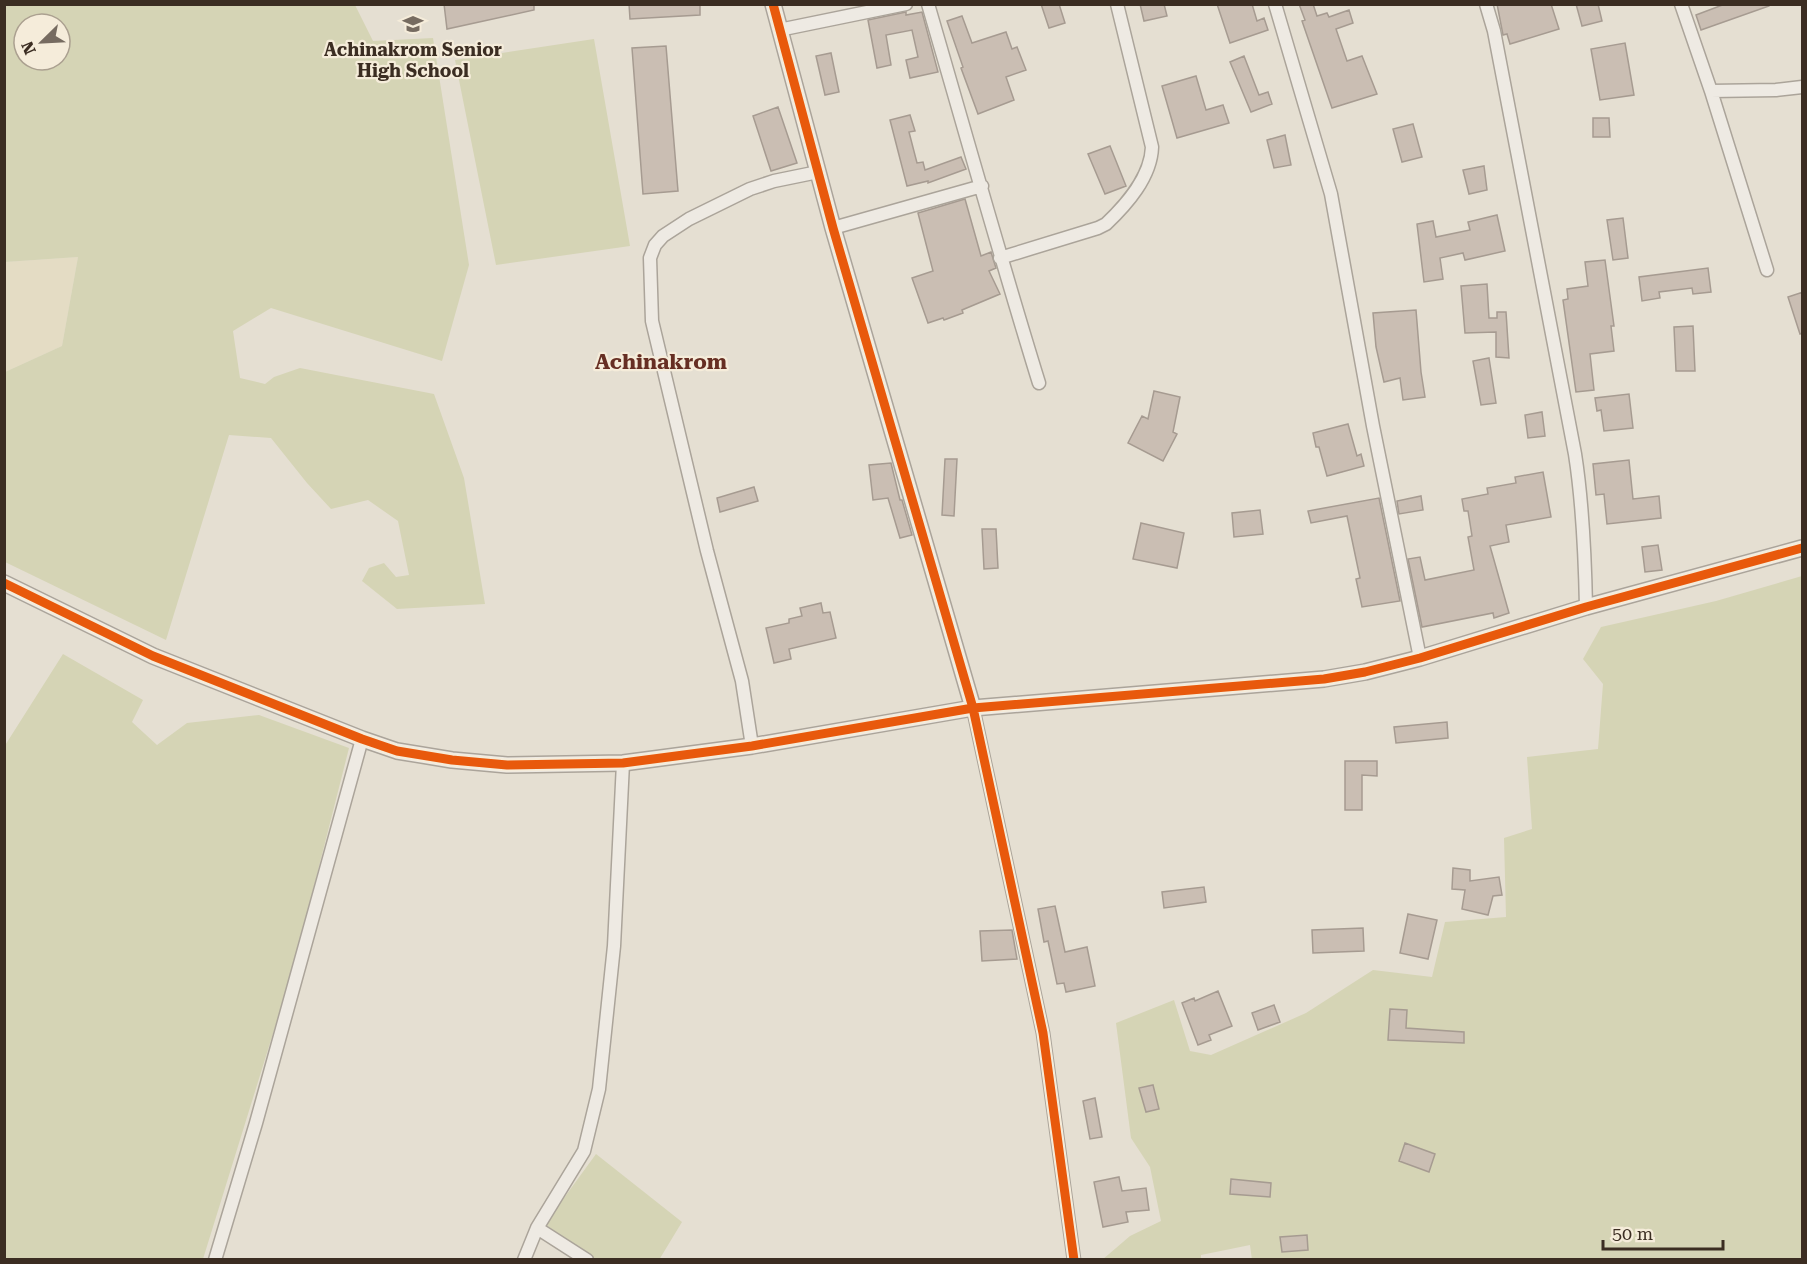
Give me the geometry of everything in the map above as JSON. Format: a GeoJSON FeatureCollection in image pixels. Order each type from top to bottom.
{"type":"FeatureCollection","features":[{"type":"Feature","properties":{"kind":"street"},"geometry":{"type":"LineString","coordinates":[[773,4],[818,172],[973,708],[1043,1034],[1074,1260]]}},
{"type":"Feature","properties":{"kind":"street"},"geometry":{"type":"LineString","coordinates":[[780,30],[906,4]]}},
{"type":"Feature","properties":{"kind":"street"},"geometry":{"type":"LineString","coordinates":[[928,4],[982,186],[1000,258],[1039,383]]}},
{"type":"Feature","properties":{"kind":"street"},"geometry":{"type":"LineString","coordinates":[[1000,258],[1106,224],[1145,177],[1151,161],[1152,147],[1117,4]]}},
{"type":"Feature","properties":{"kind":"street"},"geometry":{"type":"LineString","coordinates":[[1275,4],[1331,194],[1373,426],[1420,658]]}},
{"type":"Feature","properties":{"kind":"street"},"geometry":{"type":"LineString","coordinates":[[1486,4],[1494,31],[1582,494],[1586,607]]}},
{"type":"Feature","properties":{"kind":"street"},"geometry":{"type":"LineString","coordinates":[[1681,4],[1767,270]]}},
{"type":"Feature","properties":{"kind":"street"},"geometry":{"type":"LineString","coordinates":[[1711,91],[1776,90],[1803,87]]}},
{"type":"Feature","properties":{"kind":"street"},"geometry":{"type":"LineString","coordinates":[[752,746],[742,681],[707,551],[652,321],[650,258],[655,245],[663,236],[689,219],[750,189],[774,181],[818,172]]}},
{"type":"Feature","properties":{"kind":"street"},"geometry":{"type":"LineString","coordinates":[[834,228],[982,186]]}},
{"type":"Feature","properties":{"kind":"street"},"geometry":{"type":"LineString","coordinates":[[4,583],[153,656],[397,751],[452,760],[507,765],[623,763],[752,746],[973,708],[1314,680],[1365,672],[1420,658],[1586,607],[1803,548]]}},
{"type":"Feature","properties":{"kind":"street"},"geometry":{"type":"LineString","coordinates":[[215,1260],[256,1123],[362,739]]}},
{"type":"Feature","properties":{"kind":"street"},"geometry":{"type":"LineString","coordinates":[[524,1260],[537,1228],[584,1151],[599,1089],[614,946],[623,763]]}},
{"type":"Feature","properties":{"kind":"street"},"geometry":{"type":"LineString","coordinates":[[537,1228],[587,1260]]}},
{"type":"Feature","properties":{"kind":"shaded area"},"geometry":{"type":"Polygon","coordinates":[[[78,257],[62,346],[5,372],[5,262],[78,257]]]}},
{"type":"Feature","properties":{"kind":"green space"},"geometry":{"type":"Polygon","coordinates":[[[5,4],[355,5],[373,41],[433,38],[469,265],[442,361],[271,308],[233,331],[240,378],[265,384],[274,377],[300,368],[434,394],[464,478],[485,604],[397,609],[362,581],[369,568],[384,563],[396,577],[409,575],[398,521],[368,500],[331,509],[271,438],[229,435],[166,640],[5,562],[5,372],[62,346],[78,257],[5,262],[5,4]]]}},
{"type":"Feature","properties":{"kind":"green space"},"geometry":{"type":"Polygon","coordinates":[[[594,39],[630,246],[496,265],[455,60],[594,39]]]}},
{"type":"Feature","properties":{"kind":"green space"},"geometry":{"type":"Polygon","coordinates":[[[1802,576],[1802,1259],[1252,1260],[1250,1245],[1201,1255],[1201,1259],[1102,1260],[1130,1236],[1161,1221],[1150,1167],[1131,1138],[1116,1023],[1174,1000],[1190,1051],[1211,1055],[1306,1013],[1373,970],[1432,977],[1445,922],[1506,917],[1504,838],[1532,829],[1527,757],[1598,749],[1603,684],[1583,659],[1601,627],[1716,601],[1802,576]]]}},
{"type":"Feature","properties":{"kind":"green space"},"geometry":{"type":"Polygon","coordinates":[[[63,654],[143,700],[132,722],[157,745],[187,723],[259,715],[349,748],[293,969],[203,1259],[5,1259],[4,747],[63,654]]]}},
{"type":"Feature","properties":{"kind":"green space"},"geometry":{"type":"Polygon","coordinates":[[[596,1154],[682,1222],[659,1260],[590,1259],[545,1224],[596,1154]]]}},
{"type":"Feature","properties":{"kind":"building"},"geometry":{"type":"Polygon","coordinates":[[[444,4],[534,4],[534,10],[447,29],[444,4]]]}},
{"type":"Feature","properties":{"kind":"building"},"geometry":{"type":"Polygon","coordinates":[[[629,4],[700,4],[700,15],[630,19],[629,4]]]}},
{"type":"Feature","properties":{"kind":"building"},"geometry":{"type":"Polygon","coordinates":[[[1041,4],[1059,4],[1065,23],[1049,28],[1041,4]]]}},
{"type":"Feature","properties":{"kind":"building"},"geometry":{"type":"Polygon","coordinates":[[[1140,4],[1164,4],[1167,16],[1144,21],[1140,4]]]}},
{"type":"Feature","properties":{"kind":"building"},"geometry":{"type":"Polygon","coordinates":[[[1217,4],[1252,4],[1257,21],[1264,18],[1268,30],[1230,43],[1217,4]]]}},
{"type":"Feature","properties":{"kind":"building"},"geometry":{"type":"Polygon","coordinates":[[[1299,4],[1313,4],[1317,16],[1327,13],[1329,17],[1349,10],[1353,23],[1336,29],[1347,61],[1362,56],[1377,94],[1332,108],[1302,21],[1305,20],[1299,4]]]}},
{"type":"Feature","properties":{"kind":"building"},"geometry":{"type":"Polygon","coordinates":[[[1497,4],[1551,4],[1559,29],[1510,44],[1507,34],[1503,35],[1497,4]]]}},
{"type":"Feature","properties":{"kind":"building"},"geometry":{"type":"Polygon","coordinates":[[[1576,4],[1598,4],[1602,21],[1582,26],[1576,4]]]}},
{"type":"Feature","properties":{"kind":"building"},"geometry":{"type":"Polygon","coordinates":[[[1725,4],[1769,4],[1769,6],[1701,30],[1696,15],[1725,4]]]}},
{"type":"Feature","properties":{"kind":"building"},"geometry":{"type":"Polygon","coordinates":[[[906,12],[906,15],[922,12],[938,72],[910,78],[906,60],[918,57],[912,30],[886,35],[891,65],[877,68],[868,20],[906,12]]]}},
{"type":"Feature","properties":{"kind":"building"},"geometry":{"type":"Polygon","coordinates":[[[962,16],[972,43],[1006,32],[1012,49],[1017,47],[1026,70],[1006,77],[1014,100],[978,114],[947,21],[962,16]]]}},
{"type":"Feature","properties":{"kind":"building"},"geometry":{"type":"Polygon","coordinates":[[[1625,43],[1634,95],[1600,100],[1591,49],[1625,43]]]}},
{"type":"Feature","properties":{"kind":"building"},"geometry":{"type":"Polygon","coordinates":[[[666,46],[678,191],[643,194],[632,48],[666,46]]]}},
{"type":"Feature","properties":{"kind":"building"},"geometry":{"type":"Polygon","coordinates":[[[831,53],[839,92],[825,95],[816,56],[831,53]]]}},
{"type":"Feature","properties":{"kind":"building"},"geometry":{"type":"Polygon","coordinates":[[[1244,56],[1259,95],[1268,92],[1272,104],[1251,112],[1230,62],[1244,56]]]}},
{"type":"Feature","properties":{"kind":"building"},"geometry":{"type":"Polygon","coordinates":[[[1196,76],[1206,110],[1223,105],[1229,123],[1177,138],[1162,86],[1196,76]]]}},
{"type":"Feature","properties":{"kind":"building"},"geometry":{"type":"Polygon","coordinates":[[[778,107],[797,163],[771,171],[753,116],[778,107]]]}},
{"type":"Feature","properties":{"kind":"building"},"geometry":{"type":"Polygon","coordinates":[[[910,115],[915,131],[909,132],[917,163],[923,162],[925,170],[961,157],[966,169],[928,183],[928,181],[907,186],[890,120],[910,115]]]}},
{"type":"Feature","properties":{"kind":"building"},"geometry":{"type":"Polygon","coordinates":[[[1593,118],[1609,118],[1610,137],[1593,137],[1593,118]]]}},
{"type":"Feature","properties":{"kind":"building"},"geometry":{"type":"Polygon","coordinates":[[[1413,124],[1422,157],[1402,162],[1393,129],[1413,124]]]}},
{"type":"Feature","properties":{"kind":"building"},"geometry":{"type":"Polygon","coordinates":[[[1285,135],[1291,165],[1274,168],[1267,140],[1285,135]]]}},
{"type":"Feature","properties":{"kind":"building"},"geometry":{"type":"Polygon","coordinates":[[[1110,146],[1126,186],[1105,194],[1088,154],[1110,146]]]}},
{"type":"Feature","properties":{"kind":"building"},"geometry":{"type":"Polygon","coordinates":[[[1484,166],[1487,190],[1469,194],[1463,170],[1484,166]]]}},
{"type":"Feature","properties":{"kind":"building"},"geometry":{"type":"Polygon","coordinates":[[[965,199],[981,256],[991,252],[996,268],[989,271],[1000,294],[962,310],[963,313],[928,323],[912,278],[933,271],[918,213],[965,199]]]}},
{"type":"Feature","properties":{"kind":"building"},"geometry":{"type":"Polygon","coordinates":[[[1497,215],[1505,251],[1465,260],[1463,253],[1440,258],[1443,279],[1424,282],[1417,224],[1433,221],[1436,237],[1470,230],[1468,222],[1497,215]]]}},
{"type":"Feature","properties":{"kind":"building"},"geometry":{"type":"Polygon","coordinates":[[[1623,218],[1628,258],[1613,260],[1607,220],[1623,218]]]}},
{"type":"Feature","properties":{"kind":"building"},"geometry":{"type":"Polygon","coordinates":[[[1605,260],[1614,326],[1611,326],[1614,351],[1590,354],[1594,390],[1576,392],[1563,300],[1568,299],[1567,289],[1588,286],[1585,262],[1605,260]]]}},
{"type":"Feature","properties":{"kind":"building"},"geometry":{"type":"Polygon","coordinates":[[[1708,268],[1711,292],[1693,294],[1692,288],[1659,292],[1660,298],[1642,301],[1639,277],[1708,268]]]}},
{"type":"Feature","properties":{"kind":"building"},"geometry":{"type":"Polygon","coordinates":[[[1487,284],[1489,318],[1497,318],[1497,312],[1506,312],[1509,358],[1496,357],[1496,332],[1465,333],[1461,286],[1487,284]]]}},
{"type":"Feature","properties":{"kind":"building"},"geometry":{"type":"Polygon","coordinates":[[[1803,292],[1803,333],[1800,334],[1788,297],[1803,292]]]}},
{"type":"Feature","properties":{"kind":"building"},"geometry":{"type":"Polygon","coordinates":[[[1416,310],[1425,397],[1403,400],[1400,378],[1384,382],[1376,347],[1373,313],[1416,310]]]}},
{"type":"Feature","properties":{"kind":"building"},"geometry":{"type":"Polygon","coordinates":[[[1693,326],[1695,371],[1676,371],[1674,327],[1693,326]]]}},
{"type":"Feature","properties":{"kind":"building"},"geometry":{"type":"Polygon","coordinates":[[[1489,358],[1496,403],[1481,405],[1473,361],[1489,358]]]}},
{"type":"Feature","properties":{"kind":"building"},"geometry":{"type":"Polygon","coordinates":[[[1154,391],[1180,397],[1173,432],[1177,434],[1163,461],[1128,443],[1142,416],[1148,419],[1154,391]]]}},
{"type":"Feature","properties":{"kind":"building"},"geometry":{"type":"Polygon","coordinates":[[[1629,394],[1633,428],[1604,431],[1601,410],[1597,411],[1595,398],[1629,394]]]}},
{"type":"Feature","properties":{"kind":"building"},"geometry":{"type":"Polygon","coordinates":[[[1542,412],[1545,436],[1528,438],[1525,415],[1542,412]]]}},
{"type":"Feature","properties":{"kind":"building"},"geometry":{"type":"Polygon","coordinates":[[[1348,424],[1357,456],[1361,454],[1364,466],[1327,476],[1313,433],[1348,424]]]}},
{"type":"Feature","properties":{"kind":"building"},"geometry":{"type":"Polygon","coordinates":[[[945,459],[957,459],[954,516],[942,515],[945,459]]]}},
{"type":"Feature","properties":{"kind":"building"},"geometry":{"type":"Polygon","coordinates":[[[1629,460],[1633,499],[1659,496],[1661,518],[1607,524],[1604,494],[1596,495],[1593,464],[1629,460]]]}},
{"type":"Feature","properties":{"kind":"building"},"geometry":{"type":"Polygon","coordinates":[[[891,463],[912,535],[900,538],[888,498],[873,500],[869,465],[891,463]]]}},
{"type":"Feature","properties":{"kind":"building"},"geometry":{"type":"Polygon","coordinates":[[[1543,472],[1551,517],[1506,525],[1509,542],[1490,546],[1509,613],[1494,618],[1493,613],[1422,627],[1408,559],[1420,557],[1425,580],[1474,570],[1468,537],[1472,536],[1468,511],[1464,511],[1462,499],[1488,494],[1487,488],[1516,483],[1515,477],[1543,472]]]}},
{"type":"Feature","properties":{"kind":"building"},"geometry":{"type":"Polygon","coordinates":[[[754,487],[758,501],[720,512],[717,498],[754,487]]]}},
{"type":"Feature","properties":{"kind":"building"},"geometry":{"type":"Polygon","coordinates":[[[1421,496],[1423,510],[1399,514],[1397,501],[1421,496]]]}},
{"type":"Feature","properties":{"kind":"building"},"geometry":{"type":"Polygon","coordinates":[[[1379,498],[1400,601],[1362,607],[1356,579],[1360,578],[1347,516],[1311,523],[1308,511],[1379,498]]]}},
{"type":"Feature","properties":{"kind":"building"},"geometry":{"type":"Polygon","coordinates":[[[1260,510],[1263,534],[1234,537],[1232,513],[1260,510]]]}},
{"type":"Feature","properties":{"kind":"building"},"geometry":{"type":"Polygon","coordinates":[[[1141,523],[1184,533],[1177,568],[1133,559],[1141,523]]]}},
{"type":"Feature","properties":{"kind":"building"},"geometry":{"type":"Polygon","coordinates":[[[982,529],[996,529],[998,568],[984,569],[982,529]]]}},
{"type":"Feature","properties":{"kind":"building"},"geometry":{"type":"Polygon","coordinates":[[[1658,545],[1662,570],[1645,572],[1642,547],[1658,545]]]}},
{"type":"Feature","properties":{"kind":"building"},"geometry":{"type":"Polygon","coordinates":[[[821,603],[823,613],[830,612],[836,638],[789,649],[791,659],[774,663],[766,628],[789,623],[789,619],[802,616],[800,608],[821,603]]]}},
{"type":"Feature","properties":{"kind":"building"},"geometry":{"type":"Polygon","coordinates":[[[1447,722],[1448,738],[1396,743],[1394,727],[1447,722]]]}},
{"type":"Feature","properties":{"kind":"building"},"geometry":{"type":"Polygon","coordinates":[[[1345,761],[1377,761],[1377,776],[1362,775],[1362,810],[1345,810],[1345,761]]]}},
{"type":"Feature","properties":{"kind":"building"},"geometry":{"type":"Polygon","coordinates":[[[1453,868],[1470,870],[1470,881],[1499,877],[1502,895],[1493,896],[1488,915],[1462,909],[1465,890],[1452,889],[1453,868]]]}},
{"type":"Feature","properties":{"kind":"building"},"geometry":{"type":"Polygon","coordinates":[[[1204,887],[1206,902],[1164,908],[1162,892],[1204,887]]]}},
{"type":"Feature","properties":{"kind":"building"},"geometry":{"type":"Polygon","coordinates":[[[1055,906],[1065,952],[1087,947],[1095,986],[1066,992],[1064,983],[1057,984],[1048,941],[1044,942],[1038,909],[1055,906]]]}},
{"type":"Feature","properties":{"kind":"building"},"geometry":{"type":"Polygon","coordinates":[[[1408,914],[1437,920],[1428,959],[1400,953],[1408,914]]]}},
{"type":"Feature","properties":{"kind":"building"},"geometry":{"type":"Polygon","coordinates":[[[1363,928],[1364,951],[1313,953],[1312,930],[1363,928]]]}},
{"type":"Feature","properties":{"kind":"building"},"geometry":{"type":"Polygon","coordinates":[[[1012,930],[1017,959],[982,961],[980,931],[1012,930]]]}},
{"type":"Feature","properties":{"kind":"building"},"geometry":{"type":"Polygon","coordinates":[[[1218,991],[1232,1026],[1209,1035],[1211,1040],[1198,1045],[1182,1003],[1194,998],[1195,1001],[1218,991]]]}},
{"type":"Feature","properties":{"kind":"building"},"geometry":{"type":"Polygon","coordinates":[[[1274,1005],[1280,1022],[1258,1030],[1252,1013],[1274,1005]]]}},
{"type":"Feature","properties":{"kind":"building"},"geometry":{"type":"Polygon","coordinates":[[[1390,1009],[1407,1010],[1406,1028],[1464,1032],[1464,1043],[1388,1040],[1390,1009]]]}},
{"type":"Feature","properties":{"kind":"building"},"geometry":{"type":"Polygon","coordinates":[[[1153,1085],[1159,1109],[1146,1112],[1139,1088],[1153,1085]]]}},
{"type":"Feature","properties":{"kind":"building"},"geometry":{"type":"Polygon","coordinates":[[[1095,1098],[1102,1137],[1090,1139],[1083,1101],[1095,1098]]]}},
{"type":"Feature","properties":{"kind":"building"},"geometry":{"type":"Polygon","coordinates":[[[1405,1143],[1435,1154],[1429,1172],[1399,1161],[1405,1143]]]}},
{"type":"Feature","properties":{"kind":"building"},"geometry":{"type":"Polygon","coordinates":[[[1119,1177],[1122,1191],[1146,1188],[1149,1210],[1126,1212],[1128,1222],[1103,1227],[1094,1182],[1119,1177]]]}},
{"type":"Feature","properties":{"kind":"building"},"geometry":{"type":"Polygon","coordinates":[[[1231,1179],[1271,1183],[1270,1197],[1230,1194],[1231,1179]]]}},
{"type":"Feature","properties":{"kind":"building"},"geometry":{"type":"Polygon","coordinates":[[[1307,1235],[1308,1250],[1282,1252],[1280,1237],[1307,1235]]]}},
{"type":"Feature","properties":{"kind":"cycle path"},"geometry":{"type":"LineString","coordinates":[[773,4],[833,228],[973,708],[1043,1033],[1074,1260]]}},
{"type":"Feature","properties":{"kind":"cycle path"},"geometry":{"type":"LineString","coordinates":[[4,583],[153,656],[397,751],[452,760],[507,765],[623,763],[752,746],[973,708],[1324,679],[1365,672],[1420,658],[1586,607],[1802,548]]}},
{"type":"Feature","properties":{"kind":"place","name":"Achinakrom Senior High School"},"geometry":{"type":"Point","coordinates":[413,24]}},
{"type":"Feature","properties":{"kind":"district","name":"Achinakrom"},"geometry":{"type":"Point","coordinates":[661,362]}}]}
